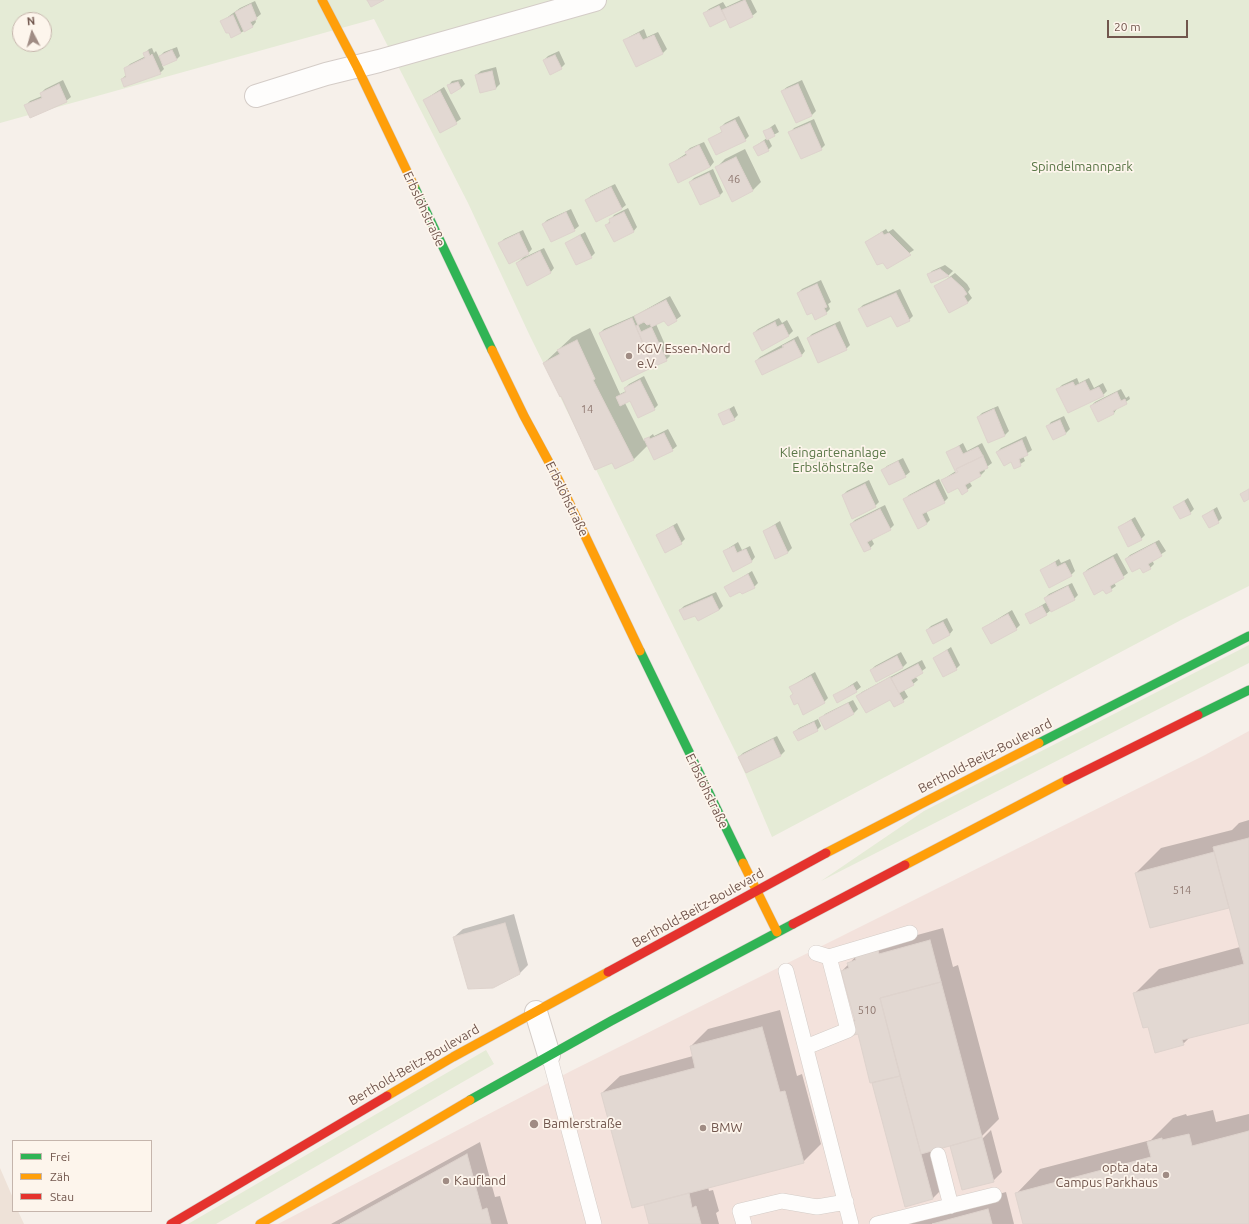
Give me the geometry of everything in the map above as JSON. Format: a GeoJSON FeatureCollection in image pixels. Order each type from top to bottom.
{"type":"FeatureCollection","features":[{"type":"Feature","properties":{"kind":"main road","name":"Erbslöhstraße"},"geometry":{"type":"LineString","coordinates":[[322,0],[357,67],[448,261],[524,416],[558,479],[777,932]]}},
{"type":"Feature","properties":{"kind":"main road","name":"Berthold-Beitz-Boulevard"},"geometry":{"type":"LineString","coordinates":[[171,1224],[453,1056],[536,1012],[756,890],[904,812],[1249,636]]}},
{"type":"Feature","properties":{"kind":"main road"},"geometry":{"type":"LineString","coordinates":[[260,1224],[549,1055],[777,932],[1077,776],[1249,690]]}},
{"type":"Feature","properties":{"kind":"street"},"geometry":{"type":"LineString","coordinates":[[256,96],[326,74],[357,67],[595,0]]}},
{"type":"Feature","properties":{"kind":"street"},"geometry":{"type":"LineString","coordinates":[[536,1012],[549,1055]]}},
{"type":"Feature","properties":{"kind":"lane"},"geometry":{"type":"LineString","coordinates":[[806,1047],[848,1030],[823,955],[910,933]]}},
{"type":"Feature","properties":{"kind":"lane"},"geometry":{"type":"LineString","coordinates":[[786,971],[851,1224]]}},
{"type":"Feature","properties":{"kind":"lane"},"geometry":{"type":"LineString","coordinates":[[549,1055],[594,1224]]}},
{"type":"Feature","properties":{"kind":"lane"},"geometry":{"type":"LineString","coordinates":[[938,1155],[951,1206]]}},
{"type":"Feature","properties":{"kind":"lane"},"geometry":{"type":"LineString","coordinates":[[877,1224],[994,1195]]}},
{"type":"Feature","properties":{"kind":"lane"},"geometry":{"type":"LineString","coordinates":[[744,1224],[740,1211],[782,1201],[817,1207],[846,1202]]}},
{"type":"Feature","properties":{"kind":"shaded area"},"geometry":{"type":"Polygon","coordinates":[[[1249,731],[1249,1224],[278,1224],[573,1070],[1205,755],[1249,731]]]}},
{"type":"Feature","properties":{"kind":"shaded area"},"geometry":{"type":"Polygon","coordinates":[[[0,1168],[12,1196],[12,1212],[18,1212],[24,1224],[0,1224],[0,1168]]]}},
{"type":"Feature","properties":{"kind":"green space","name":"Kleingartenanlage Erbslöhstraße"},"geometry":{"type":"Polygon","coordinates":[[[0,0],[1249,0],[1249,586],[1183,619],[772,837],[738,757],[529,334],[468,203],[374,19],[0,123],[0,0]]]}},
{"type":"Feature","properties":{"kind":"green space"},"geometry":{"type":"Polygon","coordinates":[[[1249,645],[1249,663],[821,881],[924,811],[1249,645]]]}},
{"type":"Feature","properties":{"kind":"green space"},"geometry":{"type":"Polygon","coordinates":[[[486,1050],[494,1064],[216,1224],[188,1224],[486,1050]]]}},
{"type":"Feature","properties":{"kind":"building"},"geometry":{"type":"Polygon","coordinates":[[[367,0],[384,0],[371,7],[367,0]]]}},
{"type":"Feature","properties":{"kind":"building"},"geometry":{"type":"Polygon","coordinates":[[[745,0],[753,17],[730,28],[722,10],[745,0]]]}},
{"type":"Feature","properties":{"kind":"building"},"geometry":{"type":"Polygon","coordinates":[[[251,4],[257,19],[250,22],[253,27],[244,32],[235,12],[251,4]]]}},
{"type":"Feature","properties":{"kind":"building"},"geometry":{"type":"Polygon","coordinates":[[[719,6],[726,19],[710,27],[703,13],[719,6]]]}},
{"type":"Feature","properties":{"kind":"building"},"geometry":{"type":"Polygon","coordinates":[[[233,15],[241,33],[231,38],[229,33],[226,33],[220,21],[233,15]]]}},
{"type":"Feature","properties":{"kind":"building"},"geometry":{"type":"Polygon","coordinates":[[[639,33],[643,40],[654,35],[663,54],[636,67],[623,40],[639,33]]]}},
{"type":"Feature","properties":{"kind":"building"},"geometry":{"type":"Polygon","coordinates":[[[172,50],[177,60],[163,66],[159,56],[172,50]]]}},
{"type":"Feature","properties":{"kind":"building"},"geometry":{"type":"Polygon","coordinates":[[[148,51],[150,56],[152,54],[161,74],[124,87],[121,79],[126,77],[124,68],[145,58],[143,53],[148,51]]]}},
{"type":"Feature","properties":{"kind":"building"},"geometry":{"type":"Polygon","coordinates":[[[555,55],[562,69],[550,75],[543,60],[555,55]]]}},
{"type":"Feature","properties":{"kind":"building"},"geometry":{"type":"Polygon","coordinates":[[[492,71],[496,89],[480,93],[475,75],[492,71]]]}},
{"type":"Feature","properties":{"kind":"building"},"geometry":{"type":"Polygon","coordinates":[[[458,82],[461,88],[451,94],[447,85],[458,82]]]}},
{"type":"Feature","properties":{"kind":"building"},"geometry":{"type":"Polygon","coordinates":[[[59,84],[67,102],[30,118],[24,105],[42,98],[40,93],[59,84]]]}},
{"type":"Feature","properties":{"kind":"building"},"geometry":{"type":"Polygon","coordinates":[[[798,84],[812,116],[796,123],[781,91],[798,84]]]}},
{"type":"Feature","properties":{"kind":"building"},"geometry":{"type":"Polygon","coordinates":[[[440,91],[457,124],[440,133],[423,100],[440,91]]]}},
{"type":"Feature","properties":{"kind":"building"},"geometry":{"type":"Polygon","coordinates":[[[735,120],[746,141],[716,155],[708,139],[722,132],[720,127],[735,120]]]}},
{"type":"Feature","properties":{"kind":"building"},"geometry":{"type":"Polygon","coordinates":[[[810,123],[822,150],[801,159],[788,132],[810,123]]]}},
{"type":"Feature","properties":{"kind":"building"},"geometry":{"type":"Polygon","coordinates":[[[771,128],[775,136],[767,140],[763,131],[771,128]]]}},
{"type":"Feature","properties":{"kind":"building"},"geometry":{"type":"Polygon","coordinates":[[[764,141],[769,151],[758,156],[753,147],[764,141]]]}},
{"type":"Feature","properties":{"kind":"building"},"geometry":{"type":"Polygon","coordinates":[[[699,145],[710,167],[678,183],[669,164],[687,155],[685,152],[699,145]]]}},
{"type":"Feature","properties":{"kind":"building"},"geometry":{"type":"Polygon","coordinates":[[[736,157],[753,191],[732,202],[715,167],[736,157]]]}},
{"type":"Feature","properties":{"kind":"building"},"geometry":{"type":"Polygon","coordinates":[[[709,173],[720,196],[700,205],[689,182],[709,173]]]}},
{"type":"Feature","properties":{"kind":"building"},"geometry":{"type":"Polygon","coordinates":[[[611,187],[622,209],[596,222],[585,200],[611,187]]]}},
{"type":"Feature","properties":{"kind":"building"},"geometry":{"type":"Polygon","coordinates":[[[566,212],[575,231],[551,242],[542,224],[566,212]]]}},
{"type":"Feature","properties":{"kind":"building"},"geometry":{"type":"Polygon","coordinates":[[[624,212],[634,232],[614,242],[605,225],[610,223],[609,219],[624,212]]]}},
{"type":"Feature","properties":{"kind":"building"},"geometry":{"type":"Polygon","coordinates":[[[882,232],[884,235],[889,233],[911,255],[887,269],[883,263],[877,265],[865,242],[882,232]]]}},
{"type":"Feature","properties":{"kind":"building"},"geometry":{"type":"Polygon","coordinates":[[[519,233],[529,254],[509,264],[498,243],[519,233]]]}},
{"type":"Feature","properties":{"kind":"building"},"geometry":{"type":"Polygon","coordinates":[[[580,235],[592,258],[576,265],[565,243],[580,235]]]}},
{"type":"Feature","properties":{"kind":"building"},"geometry":{"type":"Polygon","coordinates":[[[540,251],[551,273],[527,286],[516,263],[540,251]]]}},
{"type":"Feature","properties":{"kind":"building"},"geometry":{"type":"Polygon","coordinates":[[[940,269],[949,276],[931,283],[927,274],[940,269]]]}},
{"type":"Feature","properties":{"kind":"building"},"geometry":{"type":"Polygon","coordinates":[[[951,277],[967,294],[964,296],[968,303],[949,313],[934,286],[951,277]]]}},
{"type":"Feature","properties":{"kind":"building"},"geometry":{"type":"Polygon","coordinates":[[[817,284],[827,307],[824,308],[827,314],[815,320],[812,313],[807,315],[797,293],[817,284]]]}},
{"type":"Feature","properties":{"kind":"building"},"geometry":{"type":"Polygon","coordinates":[[[896,293],[910,321],[897,327],[891,316],[867,327],[858,309],[896,293]]]}},
{"type":"Feature","properties":{"kind":"building"},"geometry":{"type":"Polygon","coordinates":[[[666,300],[677,321],[668,326],[664,321],[641,332],[634,316],[666,300]]]}},
{"type":"Feature","properties":{"kind":"building","name":"KGV Essen-Nord e.V."},"geometry":{"type":"Polygon","coordinates":[[[632,318],[653,367],[622,382],[599,333],[632,318]]]}},
{"type":"Feature","properties":{"kind":"building"},"geometry":{"type":"Polygon","coordinates":[[[644,322],[647,325],[650,324],[667,361],[653,367],[636,326],[644,322]]]}},
{"type":"Feature","properties":{"kind":"building"},"geometry":{"type":"Polygon","coordinates":[[[775,322],[777,327],[783,324],[789,336],[762,351],[753,333],[775,322]]]}},
{"type":"Feature","properties":{"kind":"building"},"geometry":{"type":"Polygon","coordinates":[[[835,325],[847,350],[818,363],[807,338],[835,325]]]}},
{"type":"Feature","properties":{"kind":"building"},"geometry":{"type":"Polygon","coordinates":[[[577,340],[595,379],[593,380],[634,460],[615,469],[612,463],[595,470],[561,396],[560,397],[543,363],[560,354],[557,350],[577,340]]]}},
{"type":"Feature","properties":{"kind":"building"},"geometry":{"type":"Polygon","coordinates":[[[794,340],[802,356],[762,375],[755,361],[784,347],[782,346],[794,340]]]}},
{"type":"Feature","properties":{"kind":"building"},"geometry":{"type":"Polygon","coordinates":[[[640,380],[655,410],[638,418],[630,401],[620,406],[616,397],[626,392],[624,388],[640,380]]]}},
{"type":"Feature","properties":{"kind":"building"},"geometry":{"type":"Polygon","coordinates":[[[1085,381],[1090,391],[1099,387],[1104,396],[1068,413],[1056,389],[1073,382],[1075,386],[1085,381]]]}},
{"type":"Feature","properties":{"kind":"building"},"geometry":{"type":"Polygon","coordinates":[[[1117,392],[1121,401],[1125,399],[1127,404],[1113,411],[1114,414],[1098,422],[1090,406],[1117,392]]]}},
{"type":"Feature","properties":{"kind":"building"},"geometry":{"type":"Polygon","coordinates":[[[729,409],[735,420],[723,425],[718,414],[729,409]]]}},
{"type":"Feature","properties":{"kind":"building"},"geometry":{"type":"Polygon","coordinates":[[[994,409],[1005,436],[988,443],[977,417],[994,409]]]}},
{"type":"Feature","properties":{"kind":"building"},"geometry":{"type":"Polygon","coordinates":[[[1060,420],[1066,434],[1053,440],[1046,426],[1060,420]]]}},
{"type":"Feature","properties":{"kind":"building"},"geometry":{"type":"Polygon","coordinates":[[[664,433],[673,451],[654,460],[644,439],[649,437],[650,439],[664,433]]]}},
{"type":"Feature","properties":{"kind":"building"},"geometry":{"type":"Polygon","coordinates":[[[1022,440],[1028,455],[1019,459],[1021,466],[1014,469],[1011,462],[1004,466],[996,452],[1022,440]]]}},
{"type":"Feature","properties":{"kind":"building"},"geometry":{"type":"Polygon","coordinates":[[[959,446],[963,454],[978,447],[983,456],[956,469],[958,472],[956,473],[946,452],[959,446]]]}},
{"type":"Feature","properties":{"kind":"building"},"geometry":{"type":"Polygon","coordinates":[[[983,456],[988,468],[979,472],[981,476],[965,485],[968,491],[962,495],[958,488],[948,493],[941,480],[958,472],[956,469],[983,456]]]}},
{"type":"Feature","properties":{"kind":"building"},"geometry":{"type":"Polygon","coordinates":[[[898,461],[906,477],[889,485],[881,470],[898,461]]]}},
{"type":"Feature","properties":{"kind":"building"},"geometry":{"type":"Polygon","coordinates":[[[935,483],[945,503],[922,514],[927,524],[918,529],[903,499],[935,483]]]}},
{"type":"Feature","properties":{"kind":"building"},"geometry":{"type":"Polygon","coordinates":[[[865,484],[876,507],[852,519],[842,495],[865,484]]]}},
{"type":"Feature","properties":{"kind":"building"},"geometry":{"type":"Polygon","coordinates":[[[1249,489],[1249,499],[1244,502],[1240,494],[1249,489]]]}},
{"type":"Feature","properties":{"kind":"building"},"geometry":{"type":"Polygon","coordinates":[[[1184,501],[1191,514],[1180,519],[1173,507],[1184,501]]]}},
{"type":"Feature","properties":{"kind":"building"},"geometry":{"type":"Polygon","coordinates":[[[880,509],[891,530],[867,542],[871,549],[864,552],[850,524],[880,509]]]}},
{"type":"Feature","properties":{"kind":"building"},"geometry":{"type":"Polygon","coordinates":[[[1213,510],[1219,523],[1209,528],[1202,516],[1213,510]]]}},
{"type":"Feature","properties":{"kind":"building"},"geometry":{"type":"Polygon","coordinates":[[[1131,520],[1142,540],[1128,547],[1118,527],[1131,520]]]}},
{"type":"Feature","properties":{"kind":"building"},"geometry":{"type":"Polygon","coordinates":[[[775,525],[788,553],[775,559],[763,531],[775,525]]]}},
{"type":"Feature","properties":{"kind":"building"},"geometry":{"type":"Polygon","coordinates":[[[673,526],[682,544],[665,553],[656,535],[673,526]]]}},
{"type":"Feature","properties":{"kind":"building"},"geometry":{"type":"Polygon","coordinates":[[[1155,543],[1162,556],[1148,564],[1151,569],[1143,573],[1140,568],[1132,572],[1125,559],[1155,543]]]}},
{"type":"Feature","properties":{"kind":"building"},"geometry":{"type":"Polygon","coordinates":[[[734,546],[737,553],[746,549],[752,562],[733,572],[723,551],[734,546]]]}},
{"type":"Feature","properties":{"kind":"building"},"geometry":{"type":"Polygon","coordinates":[[[1113,557],[1124,578],[1110,586],[1112,591],[1106,594],[1103,590],[1094,595],[1083,573],[1113,557]]]}},
{"type":"Feature","properties":{"kind":"building"},"geometry":{"type":"Polygon","coordinates":[[[1055,562],[1057,567],[1065,563],[1072,576],[1049,588],[1040,570],[1055,562]]]}},
{"type":"Feature","properties":{"kind":"building"},"geometry":{"type":"Polygon","coordinates":[[[748,574],[755,588],[742,594],[740,592],[730,597],[724,587],[748,574]]]}},
{"type":"Feature","properties":{"kind":"building"},"geometry":{"type":"Polygon","coordinates":[[[1068,586],[1075,600],[1051,612],[1044,598],[1068,586]]]}},
{"type":"Feature","properties":{"kind":"building"},"geometry":{"type":"Polygon","coordinates":[[[712,596],[719,610],[698,621],[695,616],[684,620],[679,610],[712,596]]]}},
{"type":"Feature","properties":{"kind":"building"},"geometry":{"type":"Polygon","coordinates":[[[1042,606],[1047,615],[1030,624],[1025,614],[1042,606]]]}},
{"type":"Feature","properties":{"kind":"building"},"geometry":{"type":"Polygon","coordinates":[[[1008,614],[1017,630],[991,644],[982,628],[1008,614]]]}},
{"type":"Feature","properties":{"kind":"building"},"geometry":{"type":"Polygon","coordinates":[[[943,622],[950,635],[933,644],[926,630],[943,622]]]}},
{"type":"Feature","properties":{"kind":"building"},"geometry":{"type":"Polygon","coordinates":[[[947,650],[957,670],[943,677],[933,658],[947,650]]]}},
{"type":"Feature","properties":{"kind":"building"},"geometry":{"type":"Polygon","coordinates":[[[897,656],[903,668],[876,682],[870,670],[897,656]]]}},
{"type":"Feature","properties":{"kind":"building"},"geometry":{"type":"Polygon","coordinates":[[[918,664],[923,673],[911,680],[914,685],[899,693],[891,678],[918,664]]]}},
{"type":"Feature","properties":{"kind":"building"},"geometry":{"type":"Polygon","coordinates":[[[811,676],[825,703],[803,715],[798,703],[794,705],[790,696],[793,694],[789,687],[811,676]]]}},
{"type":"Feature","properties":{"kind":"building"},"geometry":{"type":"Polygon","coordinates":[[[890,677],[904,702],[894,707],[890,700],[866,713],[856,696],[890,677]]]}},
{"type":"Feature","properties":{"kind":"building"},"geometry":{"type":"Polygon","coordinates":[[[853,685],[857,692],[837,703],[833,695],[853,685]]]}},
{"type":"Feature","properties":{"kind":"building"},"geometry":{"type":"Polygon","coordinates":[[[848,703],[854,714],[825,730],[819,718],[848,703]]]}},
{"type":"Feature","properties":{"kind":"building"},"geometry":{"type":"Polygon","coordinates":[[[814,722],[818,731],[798,741],[793,732],[814,722]]]}},
{"type":"Feature","properties":{"kind":"building"},"geometry":{"type":"Polygon","coordinates":[[[773,739],[781,756],[746,773],[738,757],[773,739]]]}},
{"type":"Feature","properties":{"kind":"building"},"geometry":{"type":"Polygon","coordinates":[[[1249,838],[1249,1023],[1182,1040],[1184,1045],[1155,1053],[1148,1027],[1143,1028],[1133,993],[1244,964],[1213,847],[1249,838]]]}},
{"type":"Feature","properties":{"kind":"building"},"geometry":{"type":"Polygon","coordinates":[[[1214,852],[1229,908],[1150,928],[1135,873],[1214,852]]]}},
{"type":"Feature","properties":{"kind":"building"},"geometry":{"type":"Polygon","coordinates":[[[505,923],[520,974],[493,988],[468,989],[453,937],[505,923]]]}},
{"type":"Feature","properties":{"kind":"building"},"geometry":{"type":"Polygon","coordinates":[[[930,940],[941,982],[880,998],[900,1076],[870,1083],[858,1034],[854,1035],[851,1022],[855,1021],[841,971],[849,968],[847,963],[856,960],[855,956],[878,950],[879,954],[930,940]]]}},
{"type":"Feature","properties":{"kind":"building"},"geometry":{"type":"Polygon","coordinates":[[[941,982],[982,1137],[921,1154],[880,998],[941,982]]]}},
{"type":"Feature","properties":{"kind":"building","name":"BMW"},"geometry":{"type":"Polygon","coordinates":[[[762,1027],[780,1092],[785,1091],[804,1163],[632,1208],[601,1093],[695,1068],[690,1046],[762,1027]]]}},
{"type":"Feature","properties":{"kind":"building"},"geometry":{"type":"Polygon","coordinates":[[[900,1076],[933,1199],[905,1207],[872,1083],[900,1076]]]}},
{"type":"Feature","properties":{"kind":"building","name":"opta data Campus Parkhaus"},"geometry":{"type":"Polygon","coordinates":[[[1249,1131],[1249,1224],[1023,1224],[1015,1193],[1151,1157],[1147,1142],[1162,1138],[1162,1140],[1189,1134],[1192,1146],[1249,1131]]]}},
{"type":"Feature","properties":{"kind":"building"},"geometry":{"type":"Polygon","coordinates":[[[982,1137],[994,1182],[962,1190],[950,1146],[982,1137]]]}},
{"type":"Feature","properties":{"kind":"building","name":"Kaufland"},"geometry":{"type":"Polygon","coordinates":[[[467,1154],[482,1210],[487,1208],[491,1224],[340,1224],[467,1154]]]}},
{"type":"Feature","properties":{"kind":"building"},"geometry":{"type":"Polygon","coordinates":[[[689,1193],[692,1208],[696,1206],[701,1224],[649,1224],[644,1205],[689,1193]]]}},
{"type":"Feature","properties":{"kind":"building"},"geometry":{"type":"Polygon","coordinates":[[[988,1209],[992,1224],[932,1224],[988,1209]]]}},
{"type":"Feature","properties":{"kind":"traffic: fast"},"geometry":{"type":"LineString","coordinates":[[414,186],[492,350]]}},
{"type":"Feature","properties":{"kind":"traffic: fast"},"geometry":{"type":"LineString","coordinates":[[1039,743],[1249,636]]}},
{"type":"Feature","properties":{"kind":"traffic: fast"},"geometry":{"type":"LineString","coordinates":[[640,651],[743,863]]}},
{"type":"Feature","properties":{"kind":"traffic: fast"},"geometry":{"type":"LineString","coordinates":[[1198,715],[1249,690]]}},
{"type":"Feature","properties":{"kind":"traffic: fast"},"geometry":{"type":"LineString","coordinates":[[470,1100],[611,1021],[793,924]]}},
{"type":"Feature","properties":{"kind":"traffic: slow"},"geometry":{"type":"LineString","coordinates":[[322,0],[357,67],[414,186]]}},
{"type":"Feature","properties":{"kind":"traffic: slow"},"geometry":{"type":"LineString","coordinates":[[492,350],[524,416],[558,479],[640,651]]}},
{"type":"Feature","properties":{"kind":"traffic: slow"},"geometry":{"type":"LineString","coordinates":[[826,853],[1039,743]]}},
{"type":"Feature","properties":{"kind":"traffic: slow"},"geometry":{"type":"LineString","coordinates":[[905,865],[1067,780]]}},
{"type":"Feature","properties":{"kind":"traffic: slow"},"geometry":{"type":"LineString","coordinates":[[743,863],[777,932]]}},
{"type":"Feature","properties":{"kind":"traffic: slow"},"geometry":{"type":"LineString","coordinates":[[387,1096],[453,1057],[608,972]]}},
{"type":"Feature","properties":{"kind":"traffic: slow"},"geometry":{"type":"LineString","coordinates":[[260,1224],[470,1100]]}},
{"type":"Feature","properties":{"kind":"traffic: jam"},"geometry":{"type":"LineString","coordinates":[[1067,780],[1198,715]]}},
{"type":"Feature","properties":{"kind":"traffic: jam"},"geometry":{"type":"LineString","coordinates":[[608,972],[826,853]]}},
{"type":"Feature","properties":{"kind":"traffic: jam"},"geometry":{"type":"LineString","coordinates":[[793,924],[905,865]]}},
{"type":"Feature","properties":{"kind":"traffic: jam"},"geometry":{"type":"LineString","coordinates":[[171,1224],[387,1096]]}},
{"type":"Feature","properties":{"kind":"place","name":"KGV Essen-Nord e.V."},"geometry":{"type":"Point","coordinates":[629,356]}},
{"type":"Feature","properties":{"kind":"place","name":"Bamlerstraße"},"geometry":{"type":"Point","coordinates":[534,1124]}},
{"type":"Feature","properties":{"kind":"place","name":"BMW"},"geometry":{"type":"Point","coordinates":[703,1128]}},
{"type":"Feature","properties":{"kind":"place","name":"opta data Campus Parkhaus"},"geometry":{"type":"Point","coordinates":[1166,1175]}},
{"type":"Feature","properties":{"kind":"place","name":"Kaufland"},"geometry":{"type":"Point","coordinates":[446,1181]}},
{"type":"Feature","properties":{"kind":"park label","name":"Spindelmannpark"},"geometry":{"type":"Point","coordinates":[1082,167]}}]}
